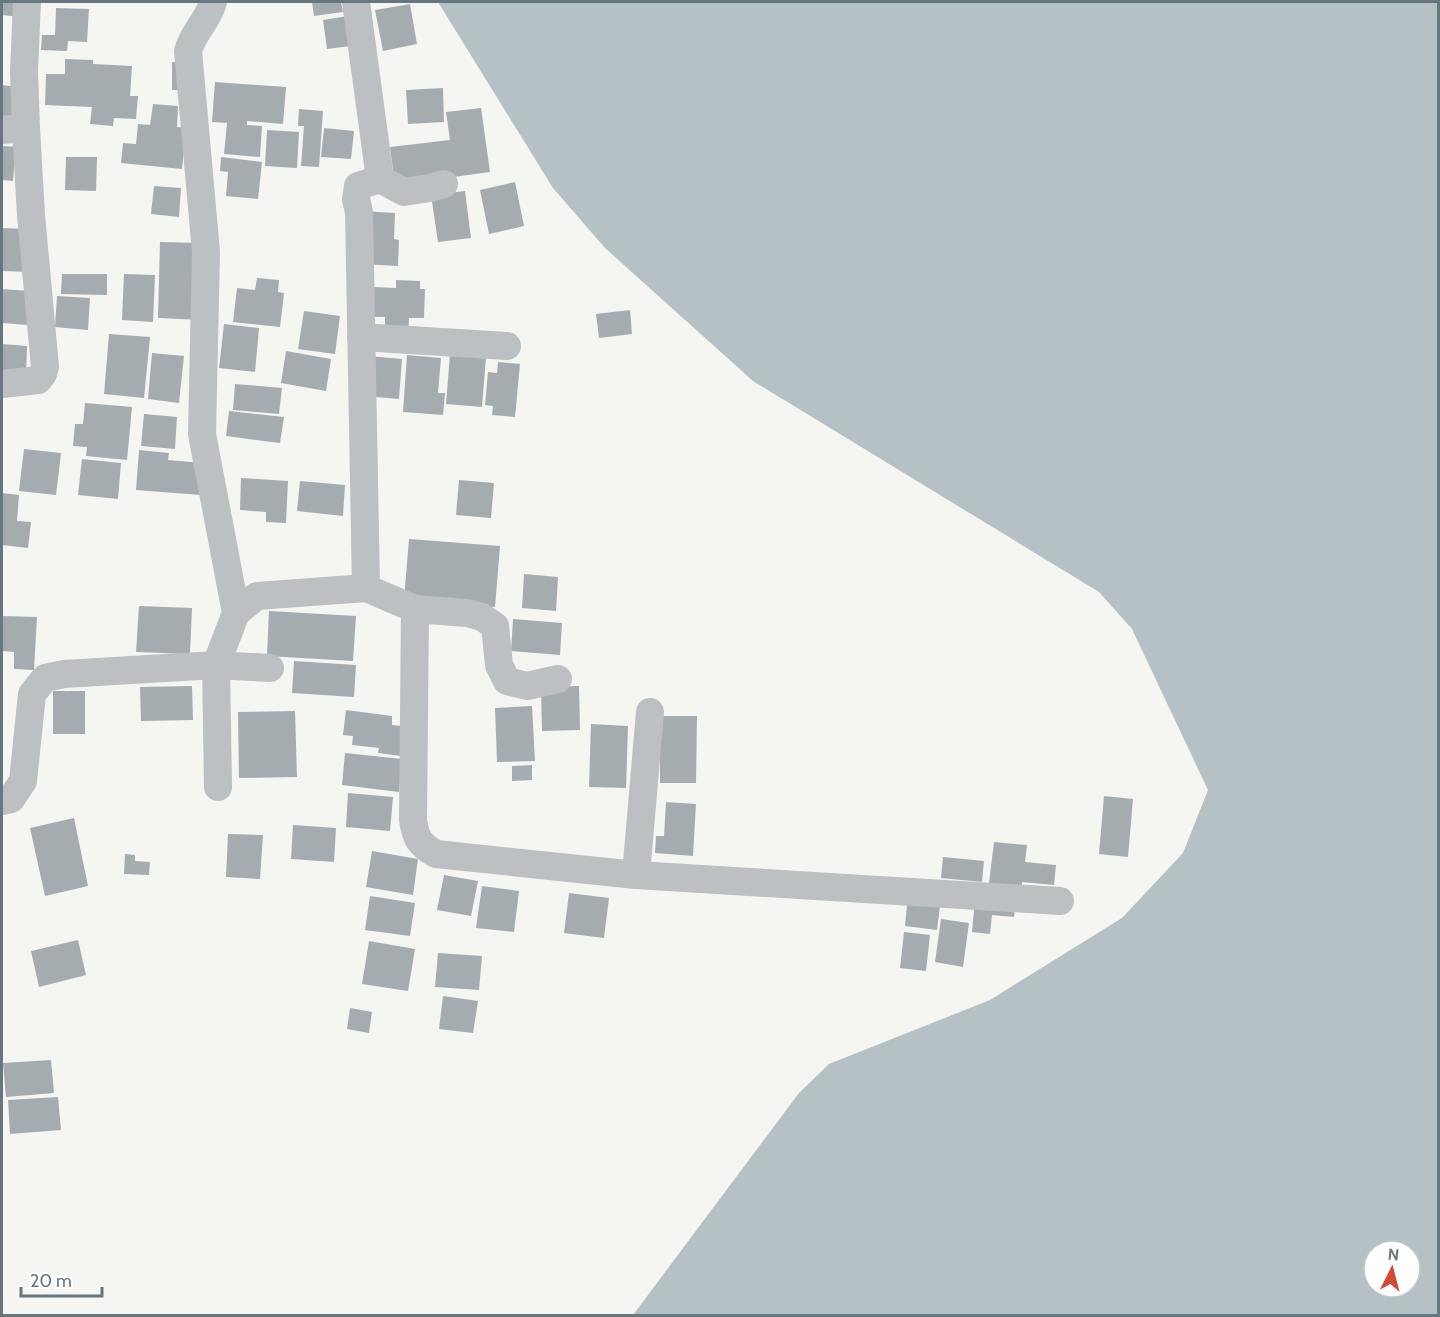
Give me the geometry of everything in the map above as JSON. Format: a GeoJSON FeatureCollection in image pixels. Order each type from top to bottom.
{"type":"FeatureCollection","features":[{"type":"Feature","properties":{"kind":"street"},"geometry":{"type":"LineString","coordinates":[[2,384],[38,380],[44,374],[45,367],[31,215],[14,129],[24,71],[13,34],[27,2]]}},
{"type":"Feature","properties":{"kind":"street"},"geometry":{"type":"LineString","coordinates":[[213,2],[210,13],[194,35],[188,51],[206,252],[202,434],[236,613]]}},
{"type":"Feature","properties":{"kind":"street"},"geometry":{"type":"LineString","coordinates":[[356,2],[380,179]]}},
{"type":"Feature","properties":{"kind":"street"},"geometry":{"type":"LineString","coordinates":[[366,588],[358,186],[380,179],[404,192],[444,184]]}},
{"type":"Feature","properties":{"kind":"street"},"geometry":{"type":"LineString","coordinates":[[361,337],[507,346]]}},
{"type":"Feature","properties":{"kind":"street"},"geometry":{"type":"LineString","coordinates":[[218,787],[216,665],[236,613],[257,596],[366,588],[415,609],[467,613],[482,617],[495,626],[499,665],[507,681],[527,686],[558,679]]}},
{"type":"Feature","properties":{"kind":"street"},"geometry":{"type":"LineString","coordinates":[[415,609],[413,820],[416,837],[424,847],[436,854],[636,875],[1060,901]]}},
{"type":"Feature","properties":{"kind":"street"},"geometry":{"type":"LineString","coordinates":[[2,801],[11,799],[23,781],[32,694],[45,678],[64,674],[216,665],[270,668]]}},
{"type":"Feature","properties":{"kind":"street"},"geometry":{"type":"LineString","coordinates":[[636,875],[650,712]]}},
{"type":"Feature","properties":{"kind":"shaded area"},"geometry":{"type":"Polygon","coordinates":[[[438,2],[1438,2],[1438,1315],[633,1315],[799,1093],[829,1064],[990,1000],[1122,918],[1183,853],[1208,790],[1132,629],[1099,592],[753,381],[605,248],[553,188],[438,2]]]}},
{"type":"Feature","properties":{"kind":"building"},"geometry":{"type":"Polygon","coordinates":[[[2,2],[20,2],[19,17],[2,15],[2,2]]]}},
{"type":"Feature","properties":{"kind":"building"},"geometry":{"type":"Polygon","coordinates":[[[312,2],[341,2],[343,12],[314,16],[312,2]]]}},
{"type":"Feature","properties":{"kind":"building"},"geometry":{"type":"Polygon","coordinates":[[[410,4],[417,44],[383,51],[375,10],[410,4]]]}},
{"type":"Feature","properties":{"kind":"building"},"geometry":{"type":"Polygon","coordinates":[[[56,8],[89,9],[87,42],[68,41],[67,51],[41,50],[42,35],[55,35],[56,8]]]}},
{"type":"Feature","properties":{"kind":"building"},"geometry":{"type":"Polygon","coordinates":[[[354,15],[359,45],[327,49],[323,20],[354,15]]]}},
{"type":"Feature","properties":{"kind":"building"},"geometry":{"type":"Polygon","coordinates":[[[65,59],[93,60],[93,64],[132,66],[130,96],[138,96],[136,119],[114,118],[113,126],[90,124],[92,107],[45,105],[46,74],[65,74],[65,59]]]}},
{"type":"Feature","properties":{"kind":"building"},"geometry":{"type":"Polygon","coordinates":[[[172,62],[185,63],[185,90],[172,90],[172,62]]]}},
{"type":"Feature","properties":{"kind":"building"},"geometry":{"type":"Polygon","coordinates":[[[215,82],[286,87],[283,124],[247,121],[247,125],[262,126],[260,157],[224,154],[227,123],[212,122],[215,82]]]}},
{"type":"Feature","properties":{"kind":"building"},"geometry":{"type":"Polygon","coordinates":[[[2,85],[17,87],[13,122],[2,121],[2,85]]]}},
{"type":"Feature","properties":{"kind":"building"},"geometry":{"type":"Polygon","coordinates":[[[443,88],[444,122],[408,124],[406,90],[443,88]]]}},
{"type":"Feature","properties":{"kind":"building"},"geometry":{"type":"Polygon","coordinates":[[[153,104],[178,106],[177,127],[186,128],[182,169],[121,163],[123,143],[136,144],[138,124],[150,125],[153,104]]]}},
{"type":"Feature","properties":{"kind":"building"},"geometry":{"type":"Polygon","coordinates":[[[481,108],[490,172],[395,185],[390,147],[450,140],[446,112],[481,108]]]}},
{"type":"Feature","properties":{"kind":"building"},"geometry":{"type":"Polygon","coordinates":[[[299,109],[323,111],[319,167],[301,166],[304,126],[298,126],[299,109]]]}},
{"type":"Feature","properties":{"kind":"building"},"geometry":{"type":"Polygon","coordinates":[[[324,128],[354,131],[351,159],[321,157],[324,128]]]}},
{"type":"Feature","properties":{"kind":"building"},"geometry":{"type":"Polygon","coordinates":[[[267,130],[299,132],[297,168],[265,166],[267,130]]]}},
{"type":"Feature","properties":{"kind":"building"},"geometry":{"type":"Polygon","coordinates":[[[2,146],[21,147],[14,167],[13,181],[2,180],[2,146]]]}},
{"type":"Feature","properties":{"kind":"building"},"geometry":{"type":"Polygon","coordinates":[[[66,157],[97,157],[96,191],[65,190],[66,157]]]}},
{"type":"Feature","properties":{"kind":"building"},"geometry":{"type":"Polygon","coordinates":[[[221,157],[262,162],[258,199],[226,196],[228,172],[220,171],[221,157]]]}},
{"type":"Feature","properties":{"kind":"building"},"geometry":{"type":"Polygon","coordinates":[[[515,182],[524,226],[489,234],[480,190],[515,182]]]}},
{"type":"Feature","properties":{"kind":"building"},"geometry":{"type":"Polygon","coordinates":[[[154,186],[181,188],[179,217],[151,214],[154,186]]]}},
{"type":"Feature","properties":{"kind":"building"},"geometry":{"type":"Polygon","coordinates":[[[465,191],[471,238],[438,242],[431,195],[465,191]]]}},
{"type":"Feature","properties":{"kind":"building"},"geometry":{"type":"Polygon","coordinates":[[[362,211],[395,213],[394,239],[399,240],[398,266],[360,264],[362,211]]]}},
{"type":"Feature","properties":{"kind":"building"},"geometry":{"type":"Polygon","coordinates":[[[2,228],[30,229],[29,272],[2,271],[2,228]]]}},
{"type":"Feature","properties":{"kind":"building"},"geometry":{"type":"Polygon","coordinates":[[[160,242],[201,243],[202,320],[158,318],[160,242]]]}},
{"type":"Feature","properties":{"kind":"building"},"geometry":{"type":"Polygon","coordinates":[[[62,274],[107,274],[107,295],[61,294],[62,274]]]}},
{"type":"Feature","properties":{"kind":"building"},"geometry":{"type":"Polygon","coordinates":[[[124,274],[155,275],[153,322],[122,320],[124,274]]]}},
{"type":"Feature","properties":{"kind":"building"},"geometry":{"type":"Polygon","coordinates":[[[257,278],[279,280],[278,292],[284,293],[280,327],[233,322],[237,288],[255,290],[257,278]]]}},
{"type":"Feature","properties":{"kind":"building"},"geometry":{"type":"Polygon","coordinates":[[[396,280],[420,281],[420,289],[425,289],[424,318],[409,318],[408,333],[385,332],[385,317],[372,317],[373,287],[396,288],[396,280]]]}},
{"type":"Feature","properties":{"kind":"building"},"geometry":{"type":"Polygon","coordinates":[[[2,289],[30,291],[28,325],[2,323],[2,289]]]}},
{"type":"Feature","properties":{"kind":"building"},"geometry":{"type":"Polygon","coordinates":[[[57,296],[90,298],[88,330],[55,327],[57,296]]]}},
{"type":"Feature","properties":{"kind":"building"},"geometry":{"type":"Polygon","coordinates":[[[630,310],[632,334],[599,338],[596,314],[630,310]]]}},
{"type":"Feature","properties":{"kind":"building"},"geometry":{"type":"Polygon","coordinates":[[[304,311],[340,316],[335,354],[298,349],[304,311]]]}},
{"type":"Feature","properties":{"kind":"building"},"geometry":{"type":"Polygon","coordinates":[[[224,324],[259,328],[255,372],[219,368],[224,324]]]}},
{"type":"Feature","properties":{"kind":"building"},"geometry":{"type":"Polygon","coordinates":[[[109,334],[150,337],[144,398],[104,394],[109,334]]]}},
{"type":"Feature","properties":{"kind":"building"},"geometry":{"type":"Polygon","coordinates":[[[2,344],[27,346],[26,377],[2,376],[2,344]]]}},
{"type":"Feature","properties":{"kind":"building"},"geometry":{"type":"Polygon","coordinates":[[[286,351],[331,359],[326,391],[281,383],[286,351]]]}},
{"type":"Feature","properties":{"kind":"building"},"geometry":{"type":"Polygon","coordinates":[[[152,353],[184,356],[179,403],[148,399],[152,353]]]}},
{"type":"Feature","properties":{"kind":"building"},"geometry":{"type":"Polygon","coordinates":[[[450,354],[486,357],[482,407],[446,404],[450,354]]]}},
{"type":"Feature","properties":{"kind":"building"},"geometry":{"type":"Polygon","coordinates":[[[407,355],[441,358],[438,393],[445,393],[443,415],[403,412],[407,355]]]}},
{"type":"Feature","properties":{"kind":"building"},"geometry":{"type":"Polygon","coordinates":[[[368,356],[402,359],[399,399],[364,396],[368,356]]]}},
{"type":"Feature","properties":{"kind":"building"},"geometry":{"type":"Polygon","coordinates":[[[498,362],[520,364],[515,417],[492,415],[493,406],[485,405],[488,372],[497,373],[498,362]]]}},
{"type":"Feature","properties":{"kind":"building"},"geometry":{"type":"Polygon","coordinates":[[[235,384],[282,388],[279,414],[233,410],[235,384]]]}},
{"type":"Feature","properties":{"kind":"building"},"geometry":{"type":"Polygon","coordinates":[[[85,403],[132,407],[127,460],[86,456],[87,447],[73,446],[75,424],[83,424],[85,403]]]}},
{"type":"Feature","properties":{"kind":"building"},"geometry":{"type":"Polygon","coordinates":[[[229,411],[284,417],[280,443],[226,436],[229,411]]]}},
{"type":"Feature","properties":{"kind":"building"},"geometry":{"type":"Polygon","coordinates":[[[144,414],[177,417],[175,449],[141,446],[144,414]]]}},
{"type":"Feature","properties":{"kind":"building"},"geometry":{"type":"Polygon","coordinates":[[[24,449],[61,453],[56,495],[19,491],[24,449]]]}},
{"type":"Feature","properties":{"kind":"building"},"geometry":{"type":"Polygon","coordinates":[[[139,450],[169,453],[168,460],[203,463],[201,495],[136,490],[139,450]]]}},
{"type":"Feature","properties":{"kind":"building"},"geometry":{"type":"Polygon","coordinates":[[[82,459],[121,463],[118,499],[78,495],[82,459]]]}},
{"type":"Feature","properties":{"kind":"building"},"geometry":{"type":"Polygon","coordinates":[[[241,478],[288,481],[286,523],[266,522],[266,512],[240,510],[241,478]]]}},
{"type":"Feature","properties":{"kind":"building"},"geometry":{"type":"Polygon","coordinates":[[[459,480],[494,483],[491,518],[456,515],[459,480]]]}},
{"type":"Feature","properties":{"kind":"building"},"geometry":{"type":"Polygon","coordinates":[[[300,481],[345,485],[343,516],[297,511],[300,481]]]}},
{"type":"Feature","properties":{"kind":"building"},"geometry":{"type":"Polygon","coordinates":[[[2,493],[19,495],[17,521],[31,522],[28,548],[2,545],[2,493]]]}},
{"type":"Feature","properties":{"kind":"building"},"geometry":{"type":"Polygon","coordinates":[[[409,539],[500,546],[495,607],[404,600],[409,539]]]}},
{"type":"Feature","properties":{"kind":"building"},"geometry":{"type":"Polygon","coordinates":[[[524,574],[558,577],[556,611],[522,608],[524,574]]]}},
{"type":"Feature","properties":{"kind":"building"},"geometry":{"type":"Polygon","coordinates":[[[139,606],[192,608],[190,654],[136,652],[139,606]]]}},
{"type":"Feature","properties":{"kind":"building"},"geometry":{"type":"Polygon","coordinates":[[[269,611],[356,616],[353,661],[267,656],[269,611]]]}},
{"type":"Feature","properties":{"kind":"building"},"geometry":{"type":"Polygon","coordinates":[[[2,616],[37,617],[34,670],[14,669],[14,652],[2,651],[2,616]]]}},
{"type":"Feature","properties":{"kind":"building"},"geometry":{"type":"Polygon","coordinates":[[[513,619],[562,623],[560,655],[511,651],[513,619]]]}},
{"type":"Feature","properties":{"kind":"building"},"geometry":{"type":"Polygon","coordinates":[[[294,661],[356,665],[354,697],[292,693],[294,661]]]}},
{"type":"Feature","properties":{"kind":"building"},"geometry":{"type":"Polygon","coordinates":[[[192,686],[193,720],[141,721],[140,687],[192,686]]]}},
{"type":"Feature","properties":{"kind":"building"},"geometry":{"type":"Polygon","coordinates":[[[579,686],[580,730],[542,731],[541,687],[579,686]]]}},
{"type":"Feature","properties":{"kind":"building"},"geometry":{"type":"Polygon","coordinates":[[[53,691],[85,691],[85,734],[53,734],[53,691]]]}},
{"type":"Feature","properties":{"kind":"building"},"geometry":{"type":"Polygon","coordinates":[[[532,706],[535,761],[497,762],[495,708],[532,706]]]}},
{"type":"Feature","properties":{"kind":"building"},"geometry":{"type":"Polygon","coordinates":[[[346,710],[392,716],[392,725],[412,727],[408,757],[378,753],[379,748],[352,745],[353,736],[343,735],[346,710]]]}},
{"type":"Feature","properties":{"kind":"building"},"geometry":{"type":"Polygon","coordinates":[[[295,711],[297,777],[239,778],[238,712],[295,711]]]}},
{"type":"Feature","properties":{"kind":"building"},"geometry":{"type":"Polygon","coordinates":[[[660,716],[697,716],[696,783],[660,783],[660,716]]]}},
{"type":"Feature","properties":{"kind":"building"},"geometry":{"type":"Polygon","coordinates":[[[591,724],[628,726],[626,788],[589,787],[591,724]]]}},
{"type":"Feature","properties":{"kind":"building"},"geometry":{"type":"Polygon","coordinates":[[[345,753],[402,759],[399,792],[342,785],[345,753]]]}},
{"type":"Feature","properties":{"kind":"building"},"geometry":{"type":"Polygon","coordinates":[[[532,765],[532,780],[512,781],[512,766],[532,765]]]}},
{"type":"Feature","properties":{"kind":"building"},"geometry":{"type":"Polygon","coordinates":[[[348,793],[393,797],[390,831],[346,827],[348,793]]]}},
{"type":"Feature","properties":{"kind":"building"},"geometry":{"type":"Polygon","coordinates":[[[1104,796],[1133,799],[1128,857],[1099,854],[1104,796]]]}},
{"type":"Feature","properties":{"kind":"building"},"geometry":{"type":"Polygon","coordinates":[[[666,802],[696,804],[693,856],[655,853],[656,836],[664,836],[666,802]]]}},
{"type":"Feature","properties":{"kind":"building"},"geometry":{"type":"Polygon","coordinates":[[[74,818],[88,886],[45,896],[30,828],[74,818]]]}},
{"type":"Feature","properties":{"kind":"building"},"geometry":{"type":"Polygon","coordinates":[[[293,825],[336,828],[334,862],[291,859],[293,825]]]}},
{"type":"Feature","properties":{"kind":"building"},"geometry":{"type":"Polygon","coordinates":[[[228,834],[263,835],[260,879],[226,877],[228,834]]]}},
{"type":"Feature","properties":{"kind":"building"},"geometry":{"type":"Polygon","coordinates":[[[994,842],[1027,845],[1025,862],[1056,865],[1054,885],[1022,882],[1022,887],[989,883],[994,842]]]}},
{"type":"Feature","properties":{"kind":"building"},"geometry":{"type":"Polygon","coordinates":[[[372,851],[418,859],[413,895],[366,887],[372,851]]]}},
{"type":"Feature","properties":{"kind":"building"},"geometry":{"type":"Polygon","coordinates":[[[125,854],[135,855],[135,861],[150,862],[149,875],[124,874],[125,854]]]}},
{"type":"Feature","properties":{"kind":"building"},"geometry":{"type":"Polygon","coordinates":[[[943,857],[984,861],[982,882],[941,878],[943,857]]]}},
{"type":"Feature","properties":{"kind":"building"},"geometry":{"type":"Polygon","coordinates":[[[444,875],[478,881],[471,916],[437,910],[444,875]]]}},
{"type":"Feature","properties":{"kind":"building"},"geometry":{"type":"Polygon","coordinates":[[[482,886],[519,891],[514,932],[476,928],[482,886]]]}},
{"type":"Feature","properties":{"kind":"building"},"geometry":{"type":"Polygon","coordinates":[[[569,893],[609,898],[604,938],[564,933],[569,893]]]}},
{"type":"Feature","properties":{"kind":"building"},"geometry":{"type":"Polygon","coordinates":[[[908,895],[941,898],[937,930],[905,926],[908,895]]]}},
{"type":"Feature","properties":{"kind":"building"},"geometry":{"type":"Polygon","coordinates":[[[370,896],[415,903],[410,936],[365,930],[370,896]]]}},
{"type":"Feature","properties":{"kind":"building"},"geometry":{"type":"Polygon","coordinates":[[[975,900],[1015,904],[1014,917],[992,915],[990,934],[972,932],[975,900]]]}},
{"type":"Feature","properties":{"kind":"building"},"geometry":{"type":"Polygon","coordinates":[[[941,919],[969,923],[963,967],[935,962],[941,919]]]}},
{"type":"Feature","properties":{"kind":"building"},"geometry":{"type":"Polygon","coordinates":[[[904,932],[930,935],[926,971],[900,968],[904,932]]]}},
{"type":"Feature","properties":{"kind":"building"},"geometry":{"type":"Polygon","coordinates":[[[78,940],[86,975],[39,987],[31,951],[78,940]]]}},
{"type":"Feature","properties":{"kind":"building"},"geometry":{"type":"Polygon","coordinates":[[[369,941],[415,949],[408,991],[362,984],[369,941]]]}},
{"type":"Feature","properties":{"kind":"building"},"geometry":{"type":"Polygon","coordinates":[[[438,953],[482,956],[479,990],[435,987],[438,953]]]}},
{"type":"Feature","properties":{"kind":"building"},"geometry":{"type":"Polygon","coordinates":[[[443,996],[478,1001],[473,1033],[439,1029],[443,996]]]}},
{"type":"Feature","properties":{"kind":"building"},"geometry":{"type":"Polygon","coordinates":[[[350,1008],[372,1012],[369,1033],[347,1029],[350,1008]]]}},
{"type":"Feature","properties":{"kind":"building"},"geometry":{"type":"Polygon","coordinates":[[[51,1060],[54,1093],[6,1097],[3,1063],[51,1060]]]}},
{"type":"Feature","properties":{"kind":"building"},"geometry":{"type":"Polygon","coordinates":[[[58,1097],[61,1130],[10,1134],[8,1100],[58,1097]]]}}]}
